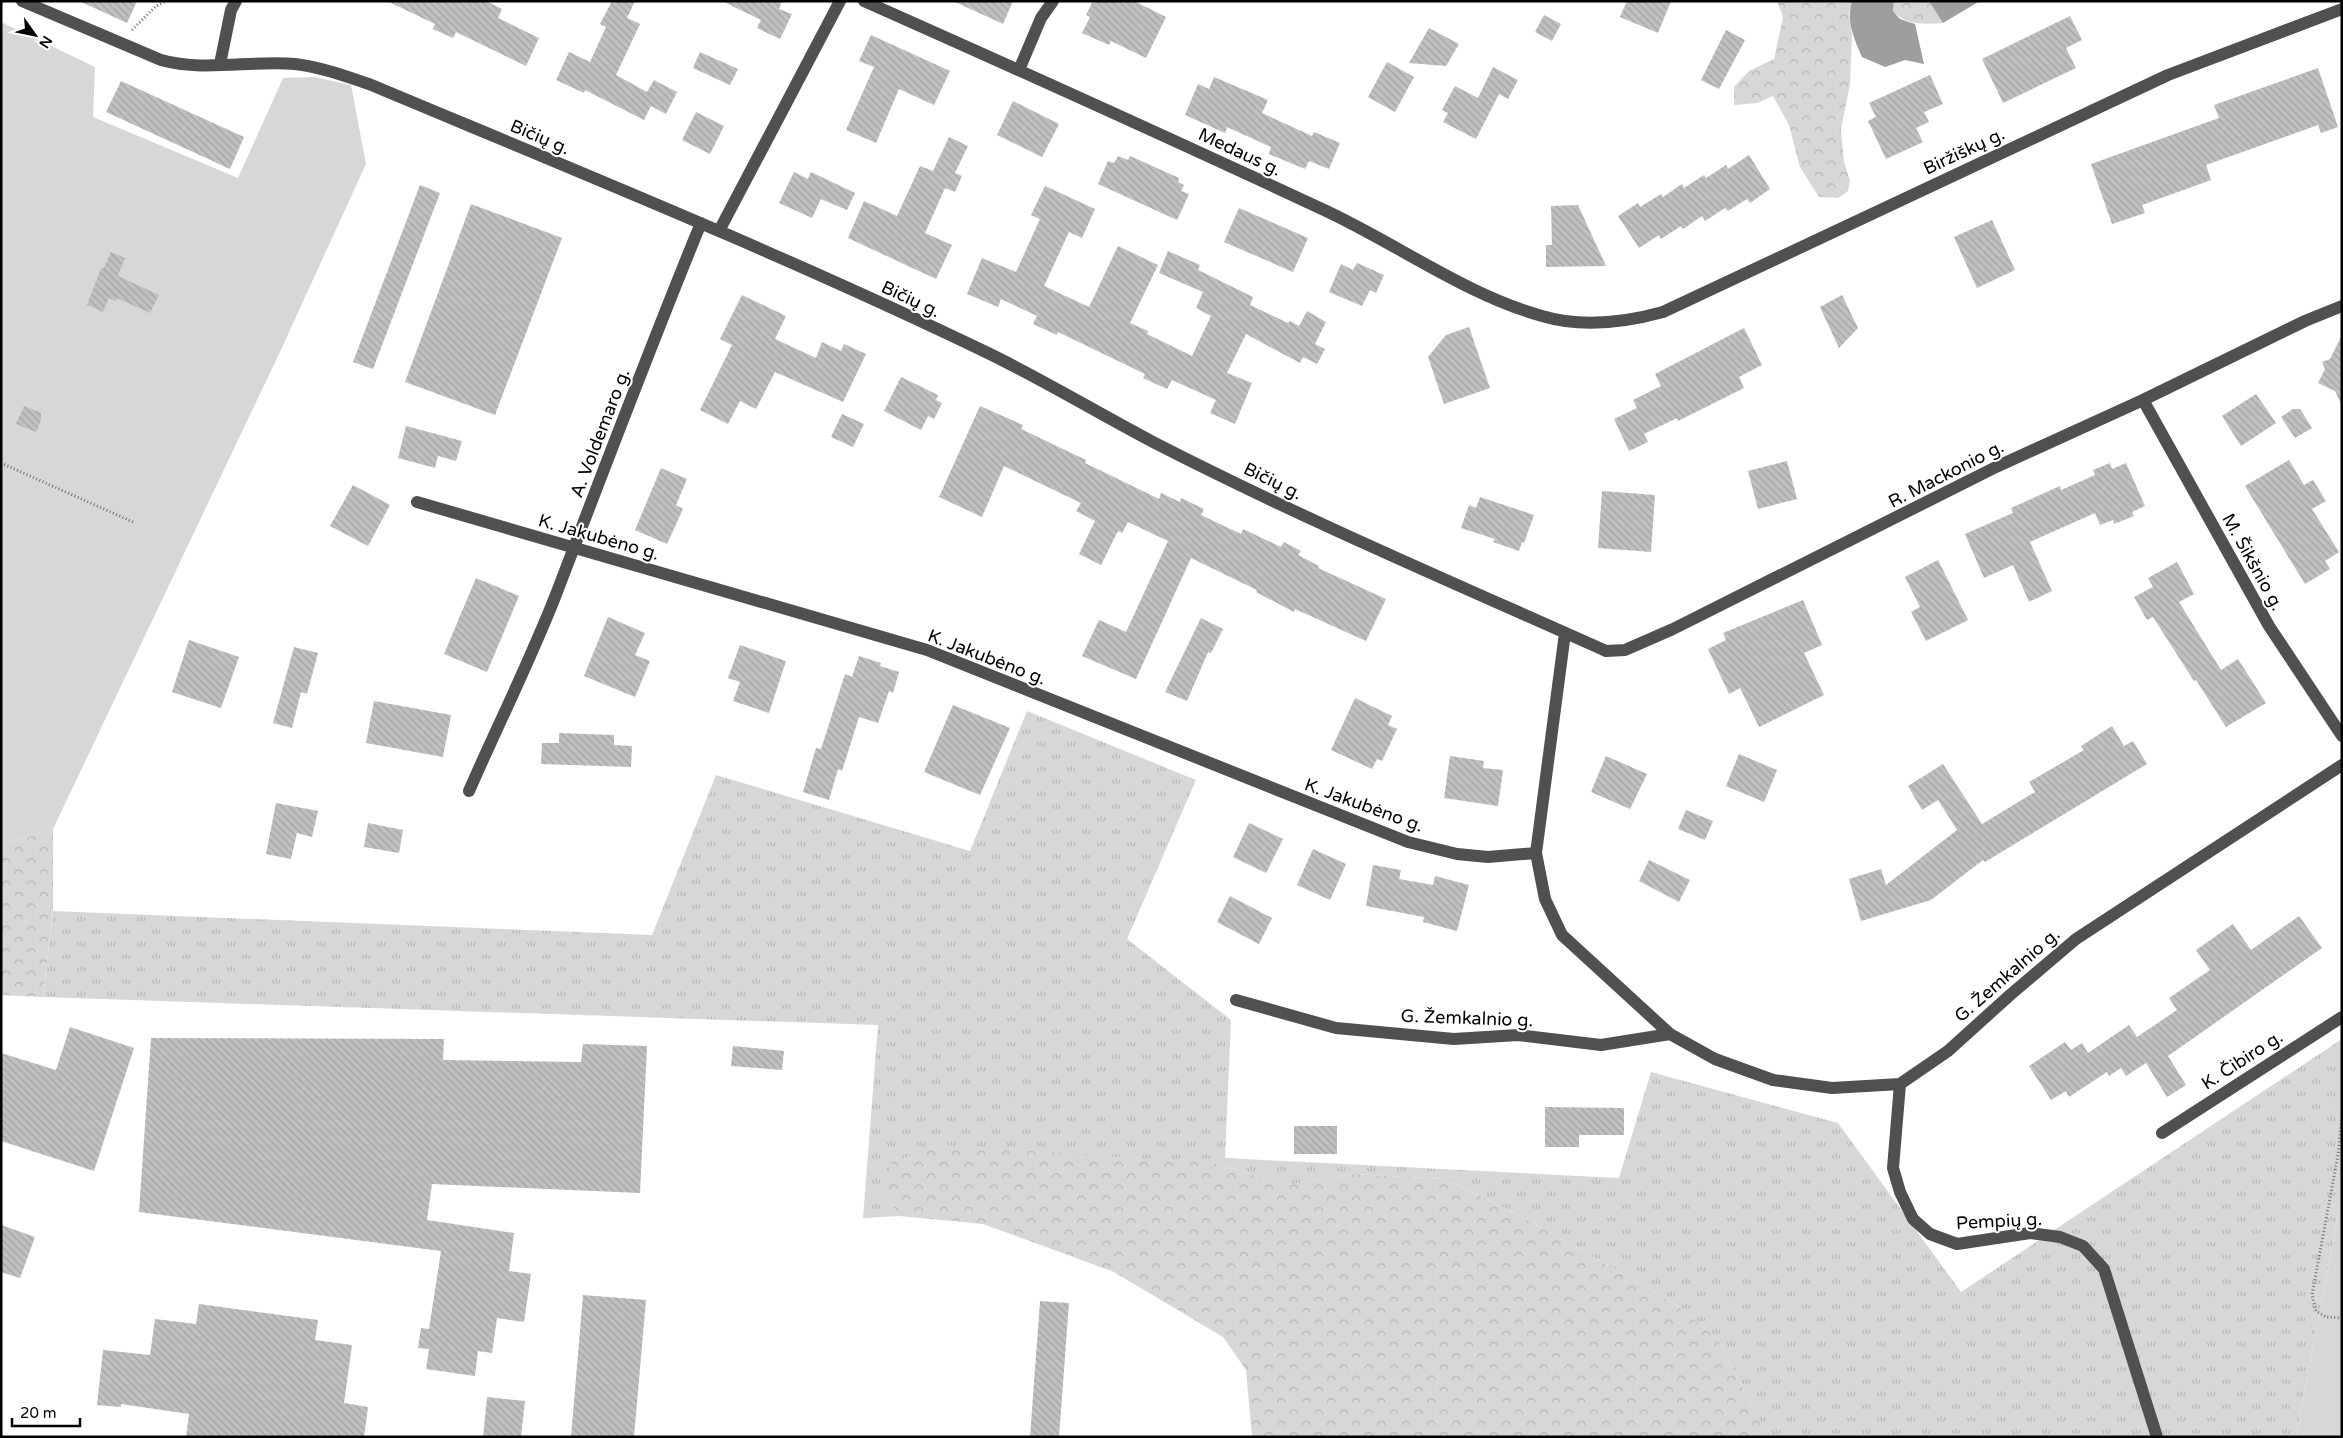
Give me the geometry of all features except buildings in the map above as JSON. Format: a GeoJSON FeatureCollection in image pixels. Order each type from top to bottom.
{"type":"FeatureCollection","features":[{"type":"Feature","properties":{"kind":"street","name":"Bičių g."},"geometry":{"type":"LineString","coordinates":[[22,1],[121,44],[182,66],[295,64],[345,76],[378,88],[720,231],[993,356],[1153,442],[1290,509],[1374,549],[1565,633]]}},
{"type":"Feature","properties":{"kind":"street"},"geometry":{"type":"LineString","coordinates":[[220,64],[231,10],[236,1]]}},
{"type":"Feature","properties":{"kind":"street"},"geometry":{"type":"LineString","coordinates":[[720,231],[840,1]]}},
{"type":"Feature","properties":{"kind":"street","name":"Medaus g."},"geometry":{"type":"LineString","coordinates":[[864,1],[1325,210],[1506,304],[1543,317],[1573,323],[1603,323]]}},
{"type":"Feature","properties":{"kind":"street"},"geometry":{"type":"LineString","coordinates":[[1019,70],[1040,18],[1053,1]]}},
{"type":"Feature","properties":{"kind":"street","name":"Biržiškų g."},"geometry":{"type":"LineString","coordinates":[[1603,323],[1630,321],[1663,312],[2168,75],[2342,9]]}},
{"type":"Feature","properties":{"kind":"street","name":"A. Voldemaro g."},"geometry":{"type":"LineString","coordinates":[[469,791],[554,599],[662,318],[701,223]]}},
{"type":"Feature","properties":{"kind":"street","name":"R. Mackonio g."},"geometry":{"type":"LineString","coordinates":[[1565,633],[1606,651],[1625,650],[1832,551],[1996,467],[2143,400],[2305,321],[2342,306]]}},
{"type":"Feature","properties":{"kind":"street","name":"M. Šikšnio g."},"geometry":{"type":"LineString","coordinates":[[2143,400],[2269,626],[2342,736]]}},
{"type":"Feature","properties":{"kind":"street","name":"K. Jakubėno g."},"geometry":{"type":"LineString","coordinates":[[417,502],[927,650],[1408,842],[1456,854],[1488,858],[1536,853]]}},
{"type":"Feature","properties":{"kind":"street"},"geometry":{"type":"LineString","coordinates":[[1565,633],[1536,853],[1545,899],[1562,935],[1670,1034],[1715,1059],[1773,1080],[1832,1088],[1900,1084]]}},
{"type":"Feature","properties":{"kind":"street","name":"G. Žemkalnio g."},"geometry":{"type":"LineString","coordinates":[[1900,1084],[1948,1051],[2010,994],[2076,939],[2342,764]]}},
{"type":"Feature","properties":{"kind":"street","name":"G. Žemkalnio g."},"geometry":{"type":"LineString","coordinates":[[1236,1000],[1336,1028],[1454,1039],[1518,1035],[1602,1045],[1670,1034]]}},
{"type":"Feature","properties":{"kind":"street","name":"K. Čibiro g."},"geometry":{"type":"LineString","coordinates":[[2162,1133],[2342,1017]]}},
{"type":"Feature","properties":{"kind":"street","name":"Pempių g."},"geometry":{"type":"LineString","coordinates":[[1900,1084],[1893,1168],[1900,1192],[1913,1219],[1930,1234],[1957,1244],[2030,1233],[2060,1237],[2083,1246],[2104,1269],[2157,1437]]}},
{"type":"Feature","properties":{"kind":"path"},"geometry":{"type":"LineString","coordinates":[[121,44],[155,7],[166,1]]}},
{"type":"Feature","properties":{"kind":"path"},"geometry":{"type":"LineString","coordinates":[[1,463],[133,522]]}},
{"type":"Feature","properties":{"kind":"path"},"geometry":{"type":"LineString","coordinates":[[2342,1116],[2338,1154],[2312,1295],[2316,1311],[2326,1317],[2342,1318]]}},
{"type":"Feature","properties":{"kind":"green space"},"geometry":{"type":"Polygon","coordinates":[[[1777,1],[1852,1],[1849,13],[1852,35],[1850,84],[1841,129],[1844,162],[1850,181],[1848,191],[1838,198],[1819,197],[1800,167],[1789,125],[1773,96],[1757,103],[1734,105],[1734,87],[1749,71],[1774,59],[1783,17],[1777,1]]]}},
{"type":"Feature","properties":{"kind":"green space"},"geometry":{"type":"Polygon","coordinates":[[[1894,1],[1929,1],[1943,23],[1910,22],[1893,11],[1894,1]]]}},
{"type":"Feature","properties":{"kind":"green space"},"geometry":{"type":"Polygon","coordinates":[[[1,22],[95,67],[93,117],[238,178],[283,78],[314,77],[351,85],[366,164],[279,354],[53,829],[1,845],[1,22]]]}},
{"type":"Feature","properties":{"kind":"green space"},"geometry":{"type":"Polygon","coordinates":[[[1027,711],[1196,780],[1127,939],[1231,1020],[1225,1158],[1619,1178],[1651,1072],[1838,1123],[1961,1292],[2342,1039],[2342,1194],[2296,1437],[1767,1437],[1718,1339],[1675,1304],[1527,1219],[1445,1179],[1354,1174],[1288,1185],[1214,1163],[882,1191],[899,1216],[863,1218],[878,1025],[43,997],[53,911],[652,935],[716,775],[970,851],[1027,711]]]}},
{"type":"Feature","properties":{"kind":"green space"},"geometry":{"type":"Polygon","coordinates":[[[53,829],[53,911],[43,997],[1,995],[1,845],[53,829]]]}},
{"type":"Feature","properties":{"kind":"green space"},"geometry":{"type":"Polygon","coordinates":[[[942,1145],[1214,1163],[1288,1185],[1354,1174],[1445,1179],[1527,1219],[1675,1304],[1718,1339],[1767,1437],[1252,1437],[1246,1370],[1223,1337],[1114,1272],[983,1224],[899,1216],[882,1191],[892,1162],[942,1145]]]}},
{"type":"Feature","properties":{"kind":"green space"},"geometry":{"type":"Polygon","coordinates":[[[2342,1194],[2342,1437],[2296,1437],[2342,1194]]]}},
{"type":"Feature","properties":{"kind":"shaded area"},"geometry":{"type":"Polygon","coordinates":[[[1852,1],[1894,1],[1893,11],[1900,19],[1915,24],[1924,64],[1905,60],[1885,67],[1862,57],[1850,23],[1852,1]]]}},
{"type":"Feature","properties":{"kind":"shaded area"},"geometry":{"type":"Polygon","coordinates":[[[1929,1],[1980,1],[1943,23],[1929,1]]]}}]}
